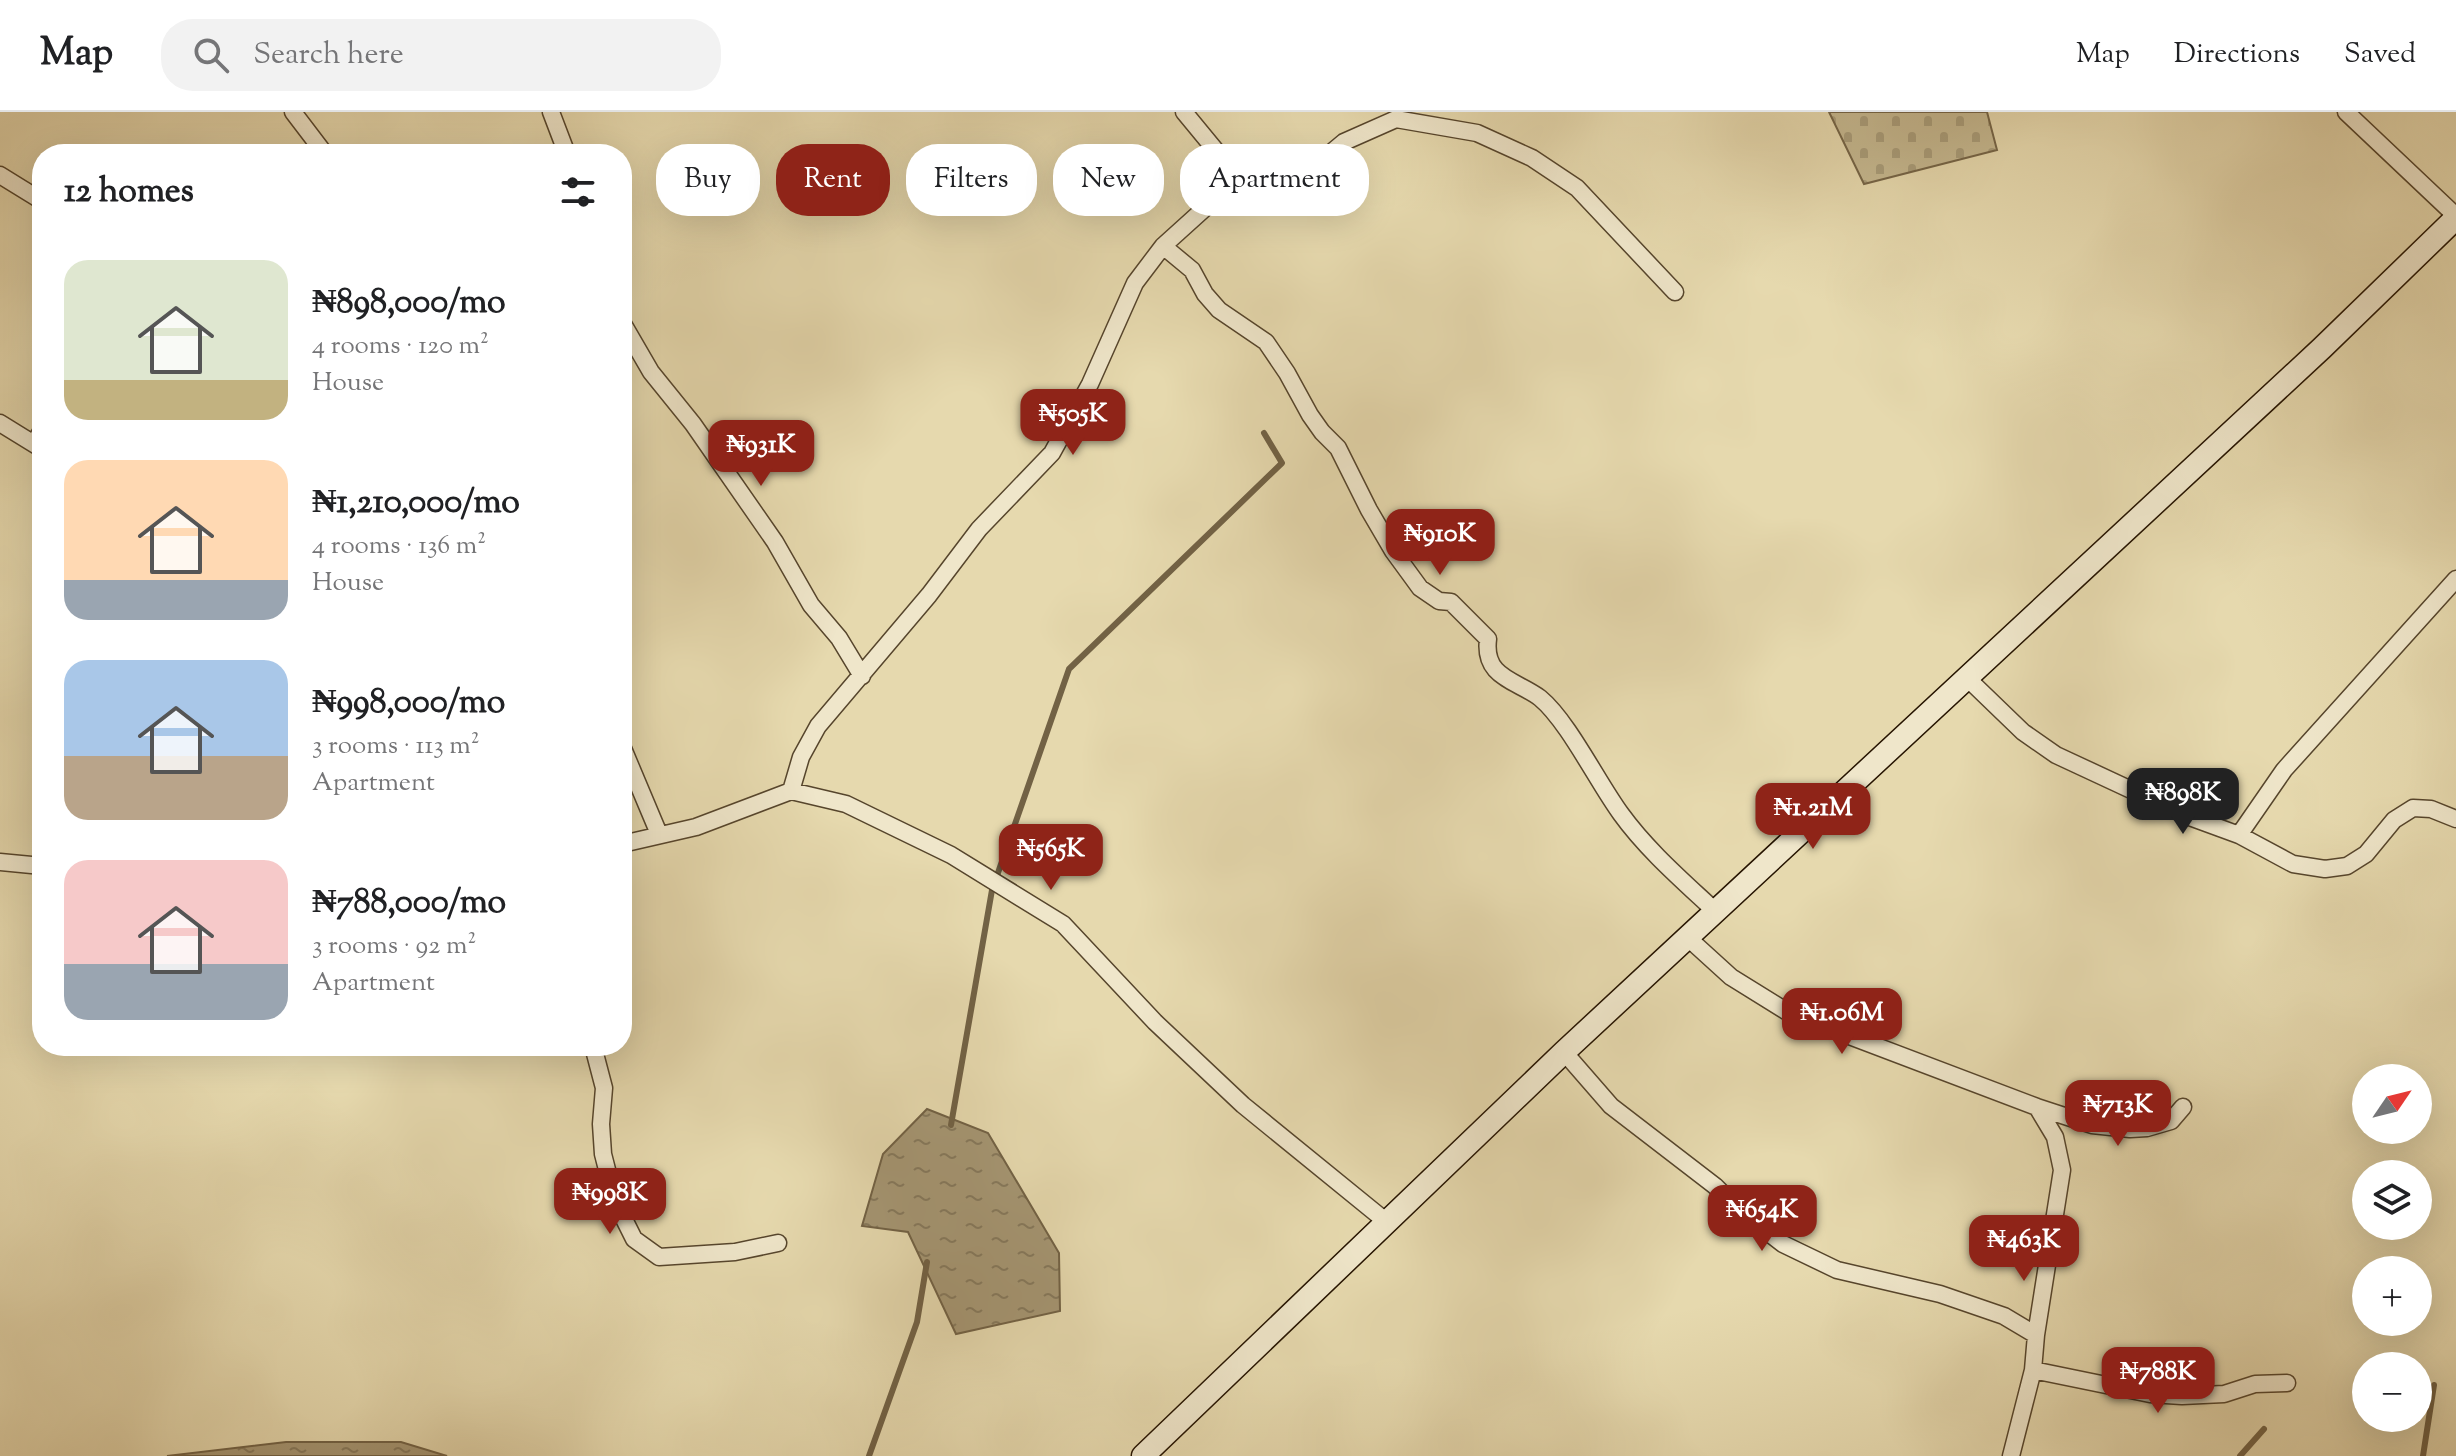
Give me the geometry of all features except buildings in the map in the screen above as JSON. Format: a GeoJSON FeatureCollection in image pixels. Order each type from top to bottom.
{"type":"FeatureCollection","features":[{"type":"Feature","properties":{"kind":"main road"},"geometry":{"type":"LineString","coordinates":[[1143,1456],[1564,1052],[2322,348],[2456,217]]}},
{"type":"Feature","properties":{"kind":"street"},"geometry":{"type":"LineString","coordinates":[[293,112],[317,144]]}},
{"type":"Feature","properties":{"kind":"street"},"geometry":{"type":"LineString","coordinates":[[551,112],[563,144]]}},
{"type":"Feature","properties":{"kind":"street"},"geometry":{"type":"LineString","coordinates":[[1184,112],[1210,144]]}},
{"type":"Feature","properties":{"kind":"street"},"geometry":{"type":"LineString","coordinates":[[2346,112],[2456,217]]}},
{"type":"Feature","properties":{"kind":"street"},"geometry":{"type":"LineString","coordinates":[[1342,144],[1396,119],[1477,133],[1532,158],[1577,188],[1675,292]]}},
{"type":"Feature","properties":{"kind":"street"},"geometry":{"type":"LineString","coordinates":[[0,175],[32,195]]}},
{"type":"Feature","properties":{"kind":"street"},"geometry":{"type":"LineString","coordinates":[[791,791],[801,757],[818,726],[862,676],[979,529],[1052,453],[1090,384],[1135,283],[1163,246],[1196,216]]}},
{"type":"Feature","properties":{"kind":"street"},"geometry":{"type":"LineString","coordinates":[[1163,246],[1192,270],[1205,294],[1219,310],[1266,342],[1310,415],[1338,448],[1375,520],[1420,588],[1439,601],[1451,602],[1488,639],[1487,651],[1491,664],[1503,677],[1541,699],[1564,728],[1622,816],[1715,911]]}},
{"type":"Feature","properties":{"kind":"street"},"geometry":{"type":"LineString","coordinates":[[632,339],[651,372],[693,424],[775,542],[811,605],[839,638],[862,676]]}},
{"type":"Feature","properties":{"kind":"street"},"geometry":{"type":"LineString","coordinates":[[0,423],[32,438]]}},
{"type":"Feature","properties":{"kind":"street"},"geometry":{"type":"LineString","coordinates":[[2239,835],[2284,770],[2456,579]]}},
{"type":"Feature","properties":{"kind":"street"},"geometry":{"type":"LineString","coordinates":[[1966,677],[2023,732],[2056,755],[2187,816],[2239,835],[2293,864],[2325,869],[2347,866],[2366,854],[2394,820],[2413,808],[2431,809],[2456,819]]}},
{"type":"Feature","properties":{"kind":"street"},"geometry":{"type":"LineString","coordinates":[[632,770],[659,834]]}},
{"type":"Feature","properties":{"kind":"street"},"geometry":{"type":"LineString","coordinates":[[632,841],[696,827],[791,791],[846,804],[951,855],[1063,924],[1155,1022],[1243,1105],[1388,1223]]}},
{"type":"Feature","properties":{"kind":"street"},"geometry":{"type":"LineString","coordinates":[[0,862],[32,865]]}},
{"type":"Feature","properties":{"kind":"street"},"geometry":{"type":"LineString","coordinates":[[1687,937],[1731,977],[1789,1013],[2037,1107],[2092,1125],[2130,1129],[2171,1121],[2183,1107]]}},
{"type":"Feature","properties":{"kind":"street"},"geometry":{"type":"LineString","coordinates":[[1564,1052],[1611,1106],[1715,1186],[1739,1210],[1783,1244],[1837,1270],[1940,1294],[2004,1316],[2036,1335]]}},
{"type":"Feature","properties":{"kind":"street"},"geometry":{"type":"LineString","coordinates":[[596,1056],[604,1088],[603,1154],[615,1201],[634,1239],[659,1257],[735,1252],[778,1243]]}},
{"type":"Feature","properties":{"kind":"street"},"geometry":{"type":"LineString","coordinates":[[2011,1456],[2033,1370],[2062,1170],[2055,1137],[2037,1107]]}},
{"type":"Feature","properties":{"kind":"street"},"geometry":{"type":"LineString","coordinates":[[2033,1370],[2150,1394],[2182,1396],[2224,1394],[2255,1384],[2287,1383]]}},
{"type":"Feature","properties":{"kind":"green space"},"geometry":{"type":"Polygon","coordinates":[[[1829,112],[1987,112],[1997,150],[1864,184],[1829,112]]]}},
{"type":"Feature","properties":{"kind":"water"},"geometry":{"type":"Polygon","coordinates":[[[927,1109],[988,1133],[1059,1253],[1060,1311],[956,1334],[908,1232],[862,1226],[883,1154],[927,1109]]]}},
{"type":"Feature","properties":{"kind":"water"},"geometry":{"type":"Polygon","coordinates":[[[286,1442],[401,1442],[447,1456],[167,1456],[286,1442]]]}},
{"type":"Feature","properties":{"kind":"waterway"},"geometry":{"type":"LineString","coordinates":[[951,1125],[992,890],[1069,669],[1282,463],[1264,433]]}},
{"type":"Feature","properties":{"kind":"waterway"},"geometry":{"type":"LineString","coordinates":[[869,1456],[917,1322],[927,1262]]}},
{"type":"Feature","properties":{"kind":"waterway"},"geometry":{"type":"LineString","coordinates":[[2423,1456],[2434,1385]]}},
{"type":"Feature","properties":{"kind":"waterway"},"geometry":{"type":"LineString","coordinates":[[2240,1456],[2264,1429]]}}]}
